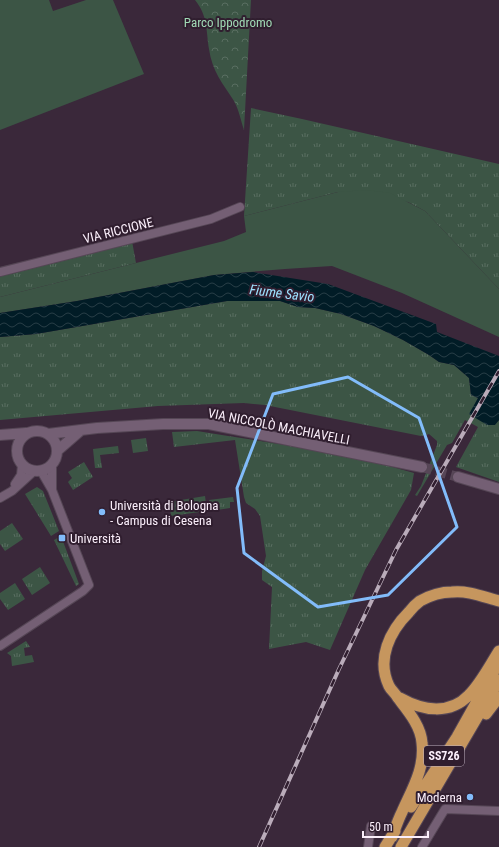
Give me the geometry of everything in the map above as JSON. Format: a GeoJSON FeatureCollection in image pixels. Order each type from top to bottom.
{"type":"FeatureCollection","features":[{"type":"Feature","properties":{"kind":"highway"},"geometry":{"type":"LineString","coordinates":[[392,837],[415,786],[422,762],[422,743],[420,731],[398,697],[389,687],[386,677],[384,666],[385,650],[392,632],[404,616],[418,602],[433,596],[452,591],[472,594],[499,601]]}},
{"type":"Feature","properties":{"kind":"highway"},"geometry":{"type":"LineString","coordinates":[[398,697],[419,707],[430,710],[455,705],[469,695],[499,651]]}},
{"type":"Feature","properties":{"kind":"highway","name":"SS726"},"geometry":{"type":"LineString","coordinates":[[385,847],[457,736],[499,662]]}},
{"type":"Feature","properties":{"kind":"highway","name":"SS726"},"geometry":{"type":"LineString","coordinates":[[401,847],[499,680]]}},
{"type":"Feature","properties":{"kind":"highway"},"geometry":{"type":"LineString","coordinates":[[453,760],[499,697]]}},
{"type":"Feature","properties":{"kind":"street","name":"VIA RICCIONE"},"geometry":{"type":"LineString","coordinates":[[0,272],[211,219],[240,207]]}},
{"type":"Feature","properties":{"kind":"street","name":"VIA NICCOLÒ MACHIAVELLI"},"geometry":{"type":"LineString","coordinates":[[48,434],[164,424],[209,424],[422,467]]}},
{"type":"Feature","properties":{"kind":"street"},"geometry":{"type":"LineString","coordinates":[[57,450],[70,438],[82,430]]}},
{"type":"Feature","properties":{"kind":"street"},"geometry":{"type":"LineString","coordinates":[[0,436],[37,431],[48,434],[55,442],[57,450],[55,459],[48,468],[38,471],[12,491],[0,498]]}},
{"type":"Feature","properties":{"kind":"street"},"geometry":{"type":"LineString","coordinates":[[0,646],[83,591],[89,585],[52,490],[38,471],[28,469],[22,465],[17,455],[17,448],[20,439],[26,433]]}},
{"type":"Feature","properties":{"kind":"street"},"geometry":{"type":"LineString","coordinates":[[0,436],[17,448]]}},
{"type":"Feature","properties":{"kind":"street"},"geometry":{"type":"LineString","coordinates":[[52,464],[52,490]]}},
{"type":"Feature","properties":{"kind":"street"},"geometry":{"type":"LineString","coordinates":[[12,491],[21,475],[22,465]]}},
{"type":"Feature","properties":{"kind":"street"},"geometry":{"type":"LineString","coordinates":[[458,477],[499,489]]}},
{"type":"Feature","properties":{"kind":"street"},"geometry":{"type":"LineString","coordinates":[[422,847],[445,809],[499,810]]}},
{"type":"Feature","properties":{"kind":"street"},"geometry":{"type":"LineString","coordinates":[[368,847],[371,826]]}},
{"type":"Feature","properties":{"kind":"highlighted area"},"geometry":{"type":"Polygon","coordinates":[[[348,377],[419,418],[457,527],[388,595],[318,607],[244,553],[237,488],[273,394],[348,377]]]}},
{"type":"Feature","properties":{"kind":"green space"},"geometry":{"type":"Polygon","coordinates":[[[0,0],[49,0],[53,11],[86,0],[113,0],[144,74],[0,130],[0,0]]]}},
{"type":"Feature","properties":{"kind":"green space","name":"Parco Ippodromo"},"geometry":{"type":"Polygon","coordinates":[[[195,0],[251,0],[244,130],[236,104],[218,77],[210,57],[207,29],[202,12],[195,0]]]}},
{"type":"Feature","properties":{"kind":"green space"},"geometry":{"type":"Polygon","coordinates":[[[251,108],[499,164],[499,289],[425,211],[408,202],[338,192],[244,216],[251,108]]]}},
{"type":"Feature","properties":{"kind":"green space"},"geometry":{"type":"Polygon","coordinates":[[[367,190],[390,193],[425,211],[499,289],[499,337],[402,293],[332,266],[214,275],[77,301],[0,313],[0,297],[224,241],[246,232],[244,216],[338,192],[367,190]]]}},
{"type":"Feature","properties":{"kind":"green space"},"geometry":{"type":"Polygon","coordinates":[[[132,241],[136,263],[0,297],[0,276],[132,241]]]}},
{"type":"Feature","properties":{"kind":"green space"},"geometry":{"type":"Polygon","coordinates":[[[227,301],[280,301],[298,307],[315,308],[341,314],[374,326],[403,340],[439,362],[454,365],[469,378],[471,395],[478,398],[475,404],[495,424],[499,420],[499,482],[456,467],[478,427],[465,420],[452,443],[447,445],[417,496],[415,495],[421,486],[437,445],[437,441],[429,434],[421,436],[265,405],[244,403],[158,406],[0,420],[0,337],[36,334],[227,301]]]}},
{"type":"Feature","properties":{"kind":"green space"},"geometry":{"type":"Polygon","coordinates":[[[197,431],[360,459],[414,473],[411,490],[365,570],[330,650],[306,642],[269,649],[272,587],[262,580],[262,571],[266,556],[260,516],[255,509],[246,503],[244,497],[235,440],[174,447],[172,432],[197,431]]]}},
{"type":"Feature","properties":{"kind":"green space"},"geometry":{"type":"Polygon","coordinates":[[[146,438],[148,451],[133,453],[131,440],[146,438]]]}},
{"type":"Feature","properties":{"kind":"green space"},"geometry":{"type":"Polygon","coordinates":[[[118,446],[119,453],[100,455],[102,468],[95,468],[93,449],[118,446]]]}},
{"type":"Feature","properties":{"kind":"green space"},"geometry":{"type":"Polygon","coordinates":[[[84,462],[93,477],[73,490],[68,482],[72,478],[68,472],[84,462]]]}},
{"type":"Feature","properties":{"kind":"green space"},"geometry":{"type":"Polygon","coordinates":[[[37,487],[43,491],[59,531],[51,536],[25,494],[37,487]]]}},
{"type":"Feature","properties":{"kind":"green space"},"geometry":{"type":"Polygon","coordinates":[[[205,496],[207,511],[171,516],[169,502],[205,496]]]}},
{"type":"Feature","properties":{"kind":"green space"},"geometry":{"type":"Polygon","coordinates":[[[233,497],[234,502],[230,502],[230,508],[211,511],[209,500],[233,497]]]}},
{"type":"Feature","properties":{"kind":"green space"},"geometry":{"type":"Polygon","coordinates":[[[12,523],[23,539],[5,551],[0,544],[0,531],[12,523]]]}},
{"type":"Feature","properties":{"kind":"green space"},"geometry":{"type":"Polygon","coordinates":[[[61,536],[79,584],[76,586],[54,540],[61,536]]]}},
{"type":"Feature","properties":{"kind":"green space"},"geometry":{"type":"Polygon","coordinates":[[[40,567],[50,583],[32,595],[22,579],[40,567]]]}},
{"type":"Feature","properties":{"kind":"green space"},"geometry":{"type":"Polygon","coordinates":[[[15,583],[25,599],[8,610],[0,599],[0,593],[15,583]]]}},
{"type":"Feature","properties":{"kind":"green space"},"geometry":{"type":"Polygon","coordinates":[[[26,641],[30,647],[24,648],[25,656],[32,655],[34,662],[12,666],[11,656],[7,653],[26,641]]]}},
{"type":"Feature","properties":{"kind":"water","name":"Fiume Savio"},"geometry":{"type":"Polygon","coordinates":[[[253,272],[328,284],[436,324],[437,332],[499,356],[499,420],[495,425],[487,425],[469,414],[478,398],[471,395],[469,378],[454,365],[439,362],[403,340],[374,326],[341,314],[315,308],[298,307],[280,301],[227,301],[36,334],[0,337],[0,313],[77,301],[214,275],[253,272]]]}},
{"type":"Feature","properties":{"kind":"tunnel"},"geometry":{"type":"LineString","coordinates":[[422,467],[458,477]]}},
{"type":"Feature","properties":{"kind":"railway"},"geometry":{"type":"LineString","coordinates":[[259,847],[339,669],[396,550],[499,371]]}},
{"type":"Feature","properties":{"kind":"place","name":"Università di Bologna - Campus di Cesena"},"geometry":{"type":"Point","coordinates":[102,512]}},
{"type":"Feature","properties":{"kind":"place","name":"Università"},"geometry":{"type":"Point","coordinates":[62,538]}},
{"type":"Feature","properties":{"kind":"place","name":"Moderna"},"geometry":{"type":"Point","coordinates":[470,797]}}]}
